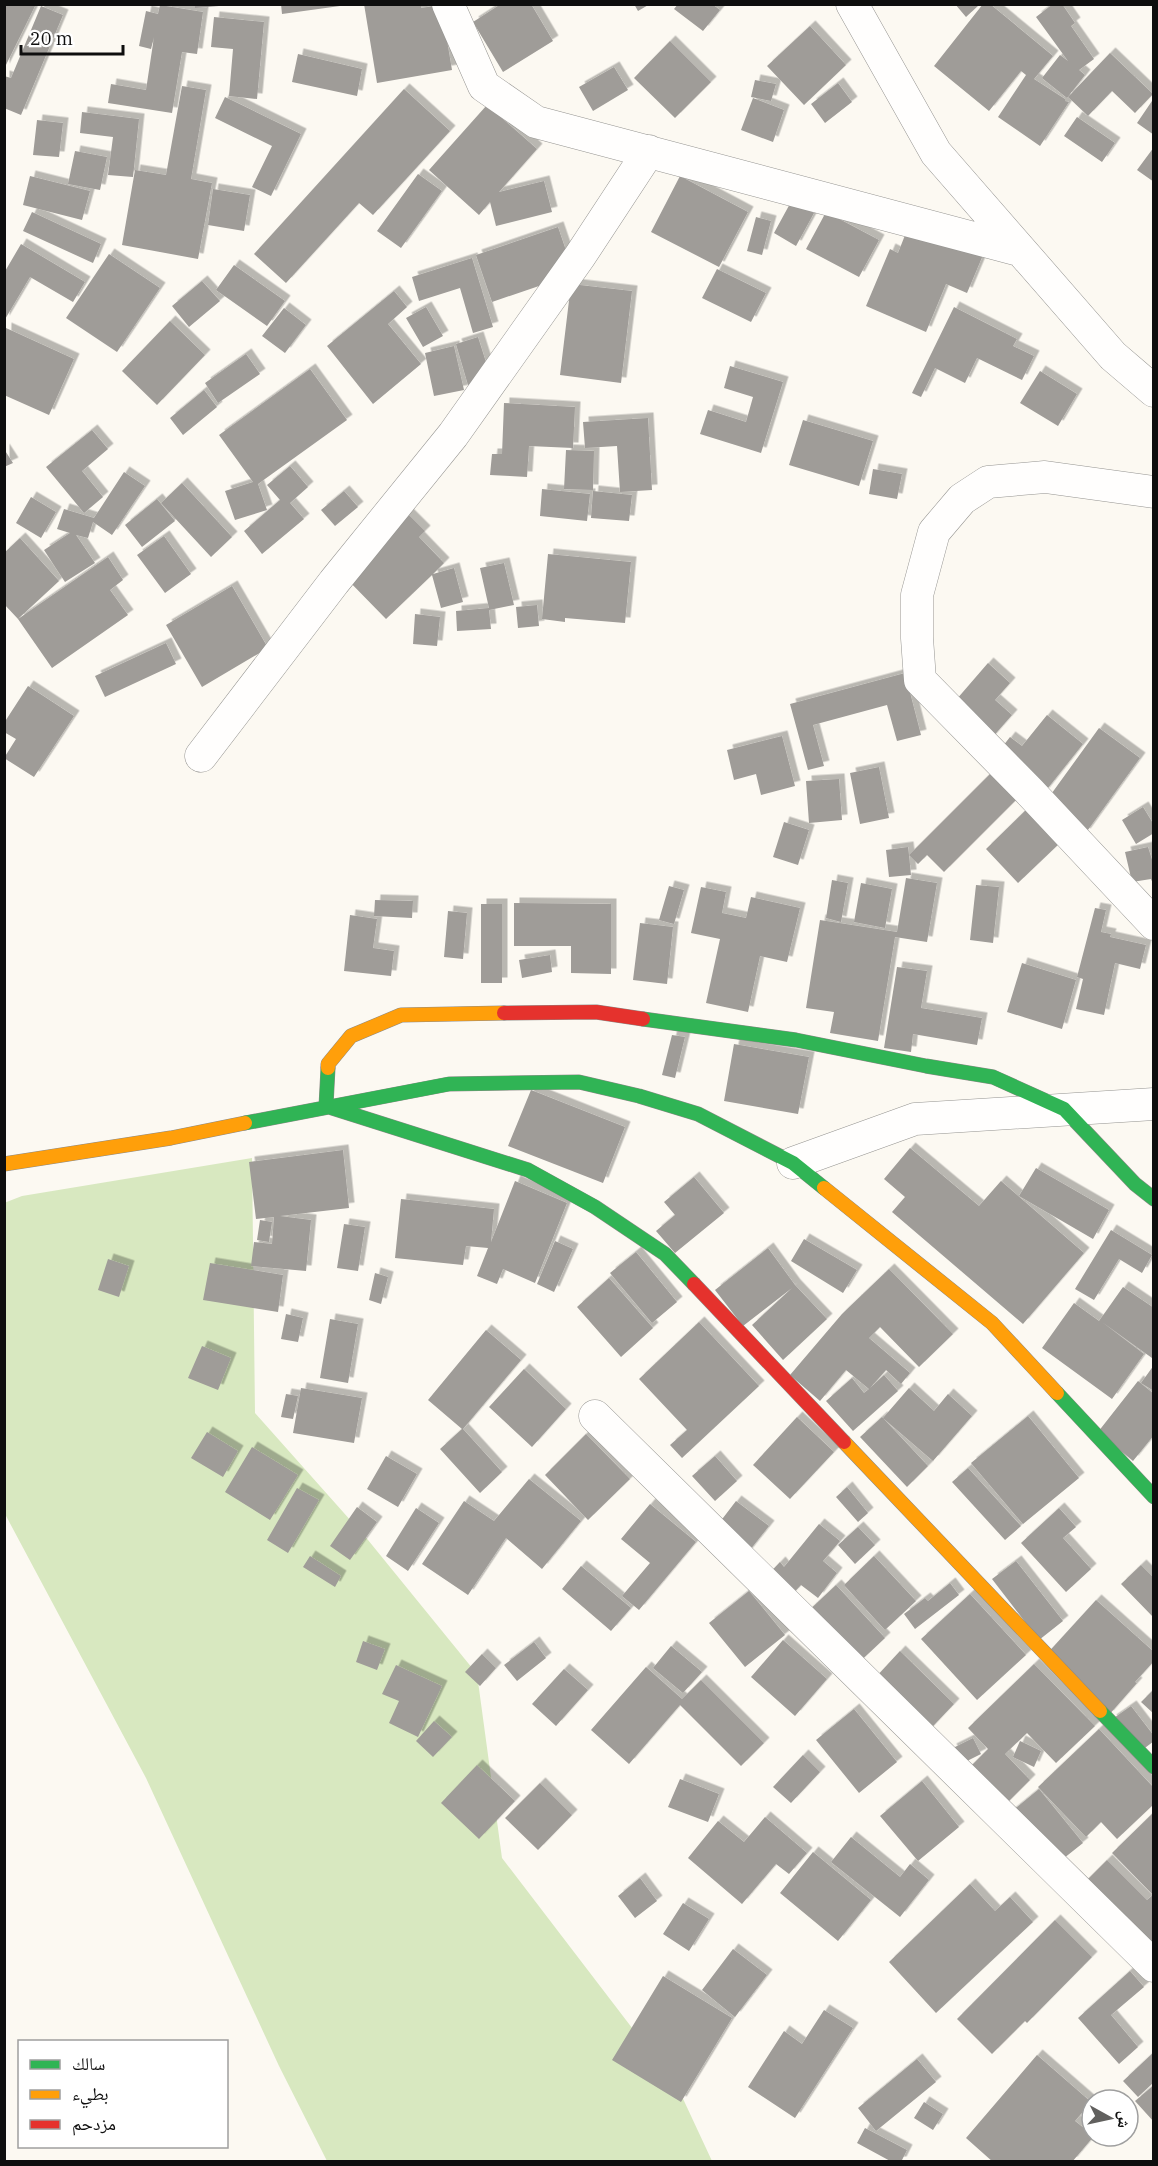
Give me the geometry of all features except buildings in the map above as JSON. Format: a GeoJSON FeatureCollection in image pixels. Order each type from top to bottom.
{"type":"FeatureCollection","features":[{"type":"Feature","properties":{"kind":"street"},"geometry":{"type":"LineString","coordinates":[[448,4],[484,86],[536,122],[1019,250]]}},
{"type":"Feature","properties":{"kind":"street"},"geometry":{"type":"LineString","coordinates":[[852,4],[936,153],[1113,356],[1154,391]]}},
{"type":"Feature","properties":{"kind":"street"},"geometry":{"type":"LineString","coordinates":[[201,756],[334,582],[453,435],[580,256],[649,151]]}},
{"type":"Feature","properties":{"kind":"street"},"geometry":{"type":"LineString","coordinates":[[1154,492],[1045,477],[988,482],[962,499],[934,532],[917,594],[920,680],[1154,924]]}},
{"type":"Feature","properties":{"kind":"street"},"geometry":{"type":"LineString","coordinates":[[326,1106],[328,1064],[351,1036],[401,1015],[596,1012],[796,1040],[993,1077],[1064,1109],[1136,1184],[1154,1199]]}},
{"type":"Feature","properties":{"kind":"street"},"geometry":{"type":"LineString","coordinates":[[4,1164],[171,1138],[326,1106],[449,1084],[579,1082],[639,1096],[698,1114],[793,1163],[992,1323],[1154,1497]]}},
{"type":"Feature","properties":{"kind":"street"},"geometry":{"type":"LineString","coordinates":[[793,1163],[915,1119],[1154,1104]]}},
{"type":"Feature","properties":{"kind":"street"},"geometry":{"type":"LineString","coordinates":[[326,1106],[528,1170],[595,1207],[665,1254],[1154,1767]]}},
{"type":"Feature","properties":{"kind":"street"},"geometry":{"type":"LineString","coordinates":[[595,1416],[1154,1966]]}},
{"type":"Feature","properties":{"kind":"green space"},"geometry":{"type":"Polygon","coordinates":[[[252,1158],[255,1413],[368,1540],[477,1674],[502,1858],[678,2088],[712,2161],[327,2161],[279,2066],[146,1778],[5,1514],[4,1203],[22,1196],[252,1158]]]}},
{"type":"Feature","properties":{"kind":"traffic: fast"},"geometry":{"type":"LineString","coordinates":[[643,1019],[796,1040],[993,1077],[1064,1109],[1135,1184],[1154,1199]]}},
{"type":"Feature","properties":{"kind":"traffic: fast"},"geometry":{"type":"LineString","coordinates":[[328,1068],[326,1106],[528,1170],[595,1207],[665,1254],[694,1284]]}},
{"type":"Feature","properties":{"kind":"traffic: fast"},"geometry":{"type":"LineString","coordinates":[[245,1123],[449,1084],[579,1082],[639,1096],[698,1114],[793,1163],[824,1188]]}},
{"type":"Feature","properties":{"kind":"traffic: fast"},"geometry":{"type":"LineString","coordinates":[[1057,1393],[1154,1497]]}},
{"type":"Feature","properties":{"kind":"traffic: fast"},"geometry":{"type":"LineString","coordinates":[[1100,1711],[1154,1767]]}},
{"type":"Feature","properties":{"kind":"traffic: slow"},"geometry":{"type":"LineString","coordinates":[[328,1068],[328,1064],[351,1036],[401,1015],[504,1013]]}},
{"type":"Feature","properties":{"kind":"traffic: slow"},"geometry":{"type":"LineString","coordinates":[[4,1164],[171,1138],[245,1123]]}},
{"type":"Feature","properties":{"kind":"traffic: slow"},"geometry":{"type":"LineString","coordinates":[[824,1188],[992,1323],[1057,1393]]}},
{"type":"Feature","properties":{"kind":"traffic: slow"},"geometry":{"type":"LineString","coordinates":[[844,1442],[1100,1711]]}},
{"type":"Feature","properties":{"kind":"traffic: jam"},"geometry":{"type":"LineString","coordinates":[[504,1013],[596,1012],[643,1019]]}},
{"type":"Feature","properties":{"kind":"traffic: jam"},"geometry":{"type":"LineString","coordinates":[[694,1284],[844,1442]]}}]}
